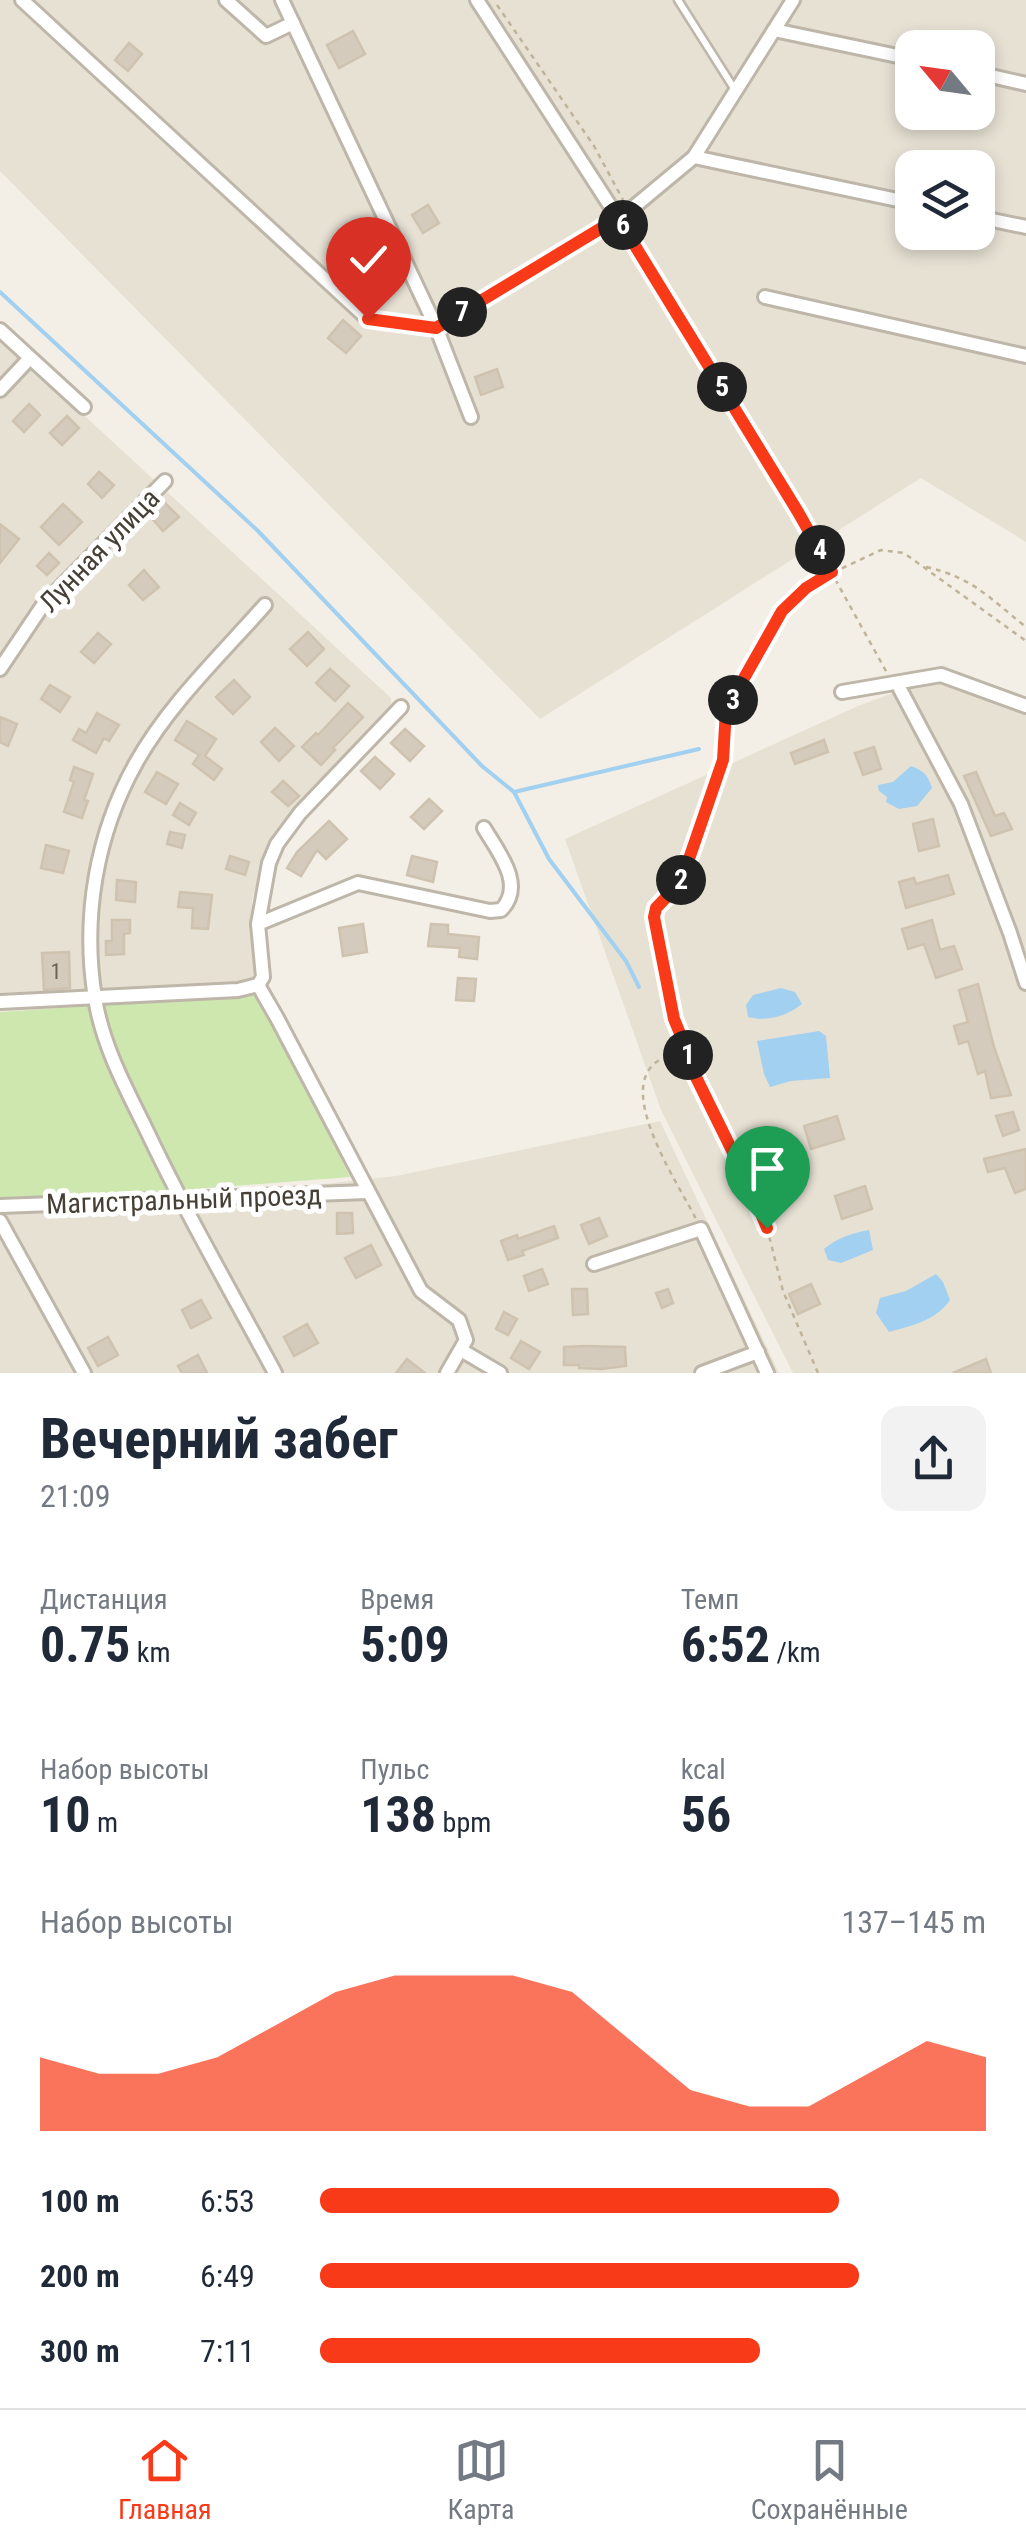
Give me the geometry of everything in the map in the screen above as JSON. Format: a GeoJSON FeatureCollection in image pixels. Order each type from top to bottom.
{"type":"FeatureCollection","features":[{"type":"Feature","properties":{"kind":"street"},"geometry":{"type":"LineString","coordinates":[[22,0],[368,319],[436,328],[624,214],[694,156],[793,0]]}},
{"type":"Feature","properties":{"kind":"street"},"geometry":{"type":"LineString","coordinates":[[226,0],[266,36],[293,22]]}},
{"type":"Feature","properties":{"kind":"street"},"geometry":{"type":"LineString","coordinates":[[282,0],[436,328],[470,417]]}},
{"type":"Feature","properties":{"kind":"street"},"geometry":{"type":"LineString","coordinates":[[476,0],[624,214]]}},
{"type":"Feature","properties":{"kind":"street"},"geometry":{"type":"LineString","coordinates":[[774,30],[895,56]]}},
{"type":"Feature","properties":{"kind":"street"},"geometry":{"type":"LineString","coordinates":[[995,77],[1026,84]]}},
{"type":"Feature","properties":{"kind":"street"},"geometry":{"type":"LineString","coordinates":[[694,156],[895,199]]}},
{"type":"Feature","properties":{"kind":"street"},"geometry":{"type":"LineString","coordinates":[[995,221],[1026,227]]}},
{"type":"Feature","properties":{"kind":"street"},"geometry":{"type":"LineString","coordinates":[[765,298],[1026,356]]}},
{"type":"Feature","properties":{"kind":"street"},"geometry":{"type":"LineString","coordinates":[[0,330],[84,407]]}},
{"type":"Feature","properties":{"kind":"street"},"geometry":{"type":"LineString","coordinates":[[0,390],[30,358]]}},
{"type":"Feature","properties":{"kind":"street","name":"Лунная улица"},"geometry":{"type":"LineString","coordinates":[[0,669],[43,605],[165,481]]}},
{"type":"Feature","properties":{"kind":"street"},"geometry":{"type":"LineString","coordinates":[[265,605],[164,719],[137,761],[118,798],[102,844],[92,895],[90,934],[95,998],[119,1074],[180,1200],[275,1373]]}},
{"type":"Feature","properties":{"kind":"street"},"geometry":{"type":"LineString","coordinates":[[842,692],[898,686],[941,675],[1026,706]]}},
{"type":"Feature","properties":{"kind":"street"},"geometry":{"type":"LineString","coordinates":[[898,686],[961,804],[1026,983]]}},
{"type":"Feature","properties":{"kind":"street"},"geometry":{"type":"LineString","coordinates":[[0,1002],[238,990],[258,985],[263,977],[258,924],[270,863],[285,832],[400,707]]}},
{"type":"Feature","properties":{"kind":"street"},"geometry":{"type":"LineString","coordinates":[[258,924],[358,883],[490,911],[501,910],[511,895],[512,880],[484,828]]}},
{"type":"Feature","properties":{"kind":"street"},"geometry":{"type":"LineString","coordinates":[[258,985],[421,1291],[459,1320],[463,1345],[447,1373]]}},
{"type":"Feature","properties":{"kind":"street","name":"Магистральный проезд"},"geometry":{"type":"LineString","coordinates":[[0,1206],[367,1192]]}},
{"type":"Feature","properties":{"kind":"street"},"geometry":{"type":"LineString","coordinates":[[0,1221],[84,1373]]}},
{"type":"Feature","properties":{"kind":"street"},"geometry":{"type":"LineString","coordinates":[[594,1264],[701,1229],[767,1373]]}},
{"type":"Feature","properties":{"kind":"street"},"geometry":{"type":"LineString","coordinates":[[463,1345],[500,1373]]}},
{"type":"Feature","properties":{"kind":"street"},"geometry":{"type":"LineString","coordinates":[[702,1373],[758,1352]]}},
{"type":"Feature","properties":{"kind":"lane"},"geometry":{"type":"LineString","coordinates":[[678,0],[736,91]]}},
{"type":"Feature","properties":{"kind":"path"},"geometry":{"type":"LineString","coordinates":[[493,0],[594,146],[624,214],[798,512],[881,666],[898,686]]}},
{"type":"Feature","properties":{"kind":"path"},"geometry":{"type":"LineString","coordinates":[[818,1373],[783,1292],[767,1228],[691,1067],[674,1019],[653,924],[656,908],[679,884],[690,856],[723,760],[726,710],[782,611],[806,588],[881,550],[904,553],[1026,641]]}},
{"type":"Feature","properties":{"kind":"path"},"geometry":{"type":"LineString","coordinates":[[921,566],[968,580],[1026,627]]}},
{"type":"Feature","properties":{"kind":"path"},"geometry":{"type":"LineString","coordinates":[[687,1050],[656,1062],[648,1070],[642,1096],[652,1135],[701,1229]]}},
{"type":"Feature","properties":{"kind":"shaded area"},"geometry":{"type":"Polygon","coordinates":[[[0,0],[1026,0],[1026,542],[921,478],[540,719],[0,171],[0,0]]]}},
{"type":"Feature","properties":{"kind":"shaded area"},"geometry":{"type":"Polygon","coordinates":[[[0,338],[391,698],[392,711],[285,822],[264,859],[252,899],[250,930],[256,969],[250,981],[0,1000],[0,338]]]}},
{"type":"Feature","properties":{"kind":"shaded area"},"geometry":{"type":"Polygon","coordinates":[[[941,675],[1026,706],[1026,1373],[793,1373],[661,1110],[565,839],[858,706],[941,675]]]}},
{"type":"Feature","properties":{"kind":"shaded area"},"geometry":{"type":"Polygon","coordinates":[[[660,1121],[779,1373],[0,1373],[0,1210],[179,1200],[396,1176],[660,1121]]]}},
{"type":"Feature","properties":{"kind":"green space"},"geometry":{"type":"Polygon","coordinates":[[[260,994],[350,1177],[0,1204],[0,1012],[260,994]]]}},
{"type":"Feature","properties":{"kind":"water"},"geometry":{"type":"Polygon","coordinates":[[[911,766],[925,774],[932,788],[917,806],[899,809],[886,802],[887,797],[878,785],[893,782],[911,766]]]}},
{"type":"Feature","properties":{"kind":"water"},"geometry":{"type":"Polygon","coordinates":[[[781,988],[795,992],[802,1004],[776,1017],[748,1017],[746,1005],[753,995],[781,988]]]}},
{"type":"Feature","properties":{"kind":"water"},"geometry":{"type":"Polygon","coordinates":[[[819,1031],[826,1036],[830,1078],[770,1087],[757,1041],[819,1031]]]}},
{"type":"Feature","properties":{"kind":"water"},"geometry":{"type":"Polygon","coordinates":[[[869,1230],[873,1250],[841,1263],[828,1260],[824,1249],[829,1245],[869,1230]]]}},
{"type":"Feature","properties":{"kind":"water"},"geometry":{"type":"Polygon","coordinates":[[[936,1274],[950,1300],[945,1307],[923,1321],[889,1332],[876,1313],[880,1298],[906,1291],[936,1274]]]}},
{"type":"Feature","properties":{"kind":"building"},"geometry":{"type":"Polygon","coordinates":[[[353,31],[365,54],[339,68],[327,45],[353,31]]]}},
{"type":"Feature","properties":{"kind":"building"},"geometry":{"type":"Polygon","coordinates":[[[129,43],[142,54],[128,71],[115,60],[129,43]]]}},
{"type":"Feature","properties":{"kind":"building"},"geometry":{"type":"Polygon","coordinates":[[[428,205],[439,223],[423,233],[412,215],[428,205]]]}},
{"type":"Feature","properties":{"kind":"building"},"geometry":{"type":"Polygon","coordinates":[[[343,320],[361,336],[346,353],[328,338],[343,320]]]}},
{"type":"Feature","properties":{"kind":"building"},"geometry":{"type":"Polygon","coordinates":[[[497,369],[503,387],[481,395],[475,377],[497,369]]]}},
{"type":"Feature","properties":{"kind":"building"},"geometry":{"type":"Polygon","coordinates":[[[29,404],[40,415],[24,432],[13,421],[29,404]]]}},
{"type":"Feature","properties":{"kind":"building"},"geometry":{"type":"Polygon","coordinates":[[[67,416],[79,428],[62,445],[50,433],[67,416]]]}},
{"type":"Feature","properties":{"kind":"building"},"geometry":{"type":"Polygon","coordinates":[[[99,472],[114,485],[102,498],[88,484],[99,472]]]}},
{"type":"Feature","properties":{"kind":"building"},"geometry":{"type":"Polygon","coordinates":[[[163,501],[179,517],[163,531],[149,515],[163,501]]]}},
{"type":"Feature","properties":{"kind":"building"},"geometry":{"type":"Polygon","coordinates":[[[63,504],[82,522],[59,545],[41,527],[63,504]]]}},
{"type":"Feature","properties":{"kind":"building"},"geometry":{"type":"Polygon","coordinates":[[[0,524],[19,539],[0,563],[0,524]]]}},
{"type":"Feature","properties":{"kind":"building"},"geometry":{"type":"Polygon","coordinates":[[[49,553],[59,563],[47,575],[37,566],[49,553]]]}},
{"type":"Feature","properties":{"kind":"building"},"geometry":{"type":"Polygon","coordinates":[[[144,570],[159,587],[143,600],[129,585],[144,570]]]}},
{"type":"Feature","properties":{"kind":"building"},"geometry":{"type":"Polygon","coordinates":[[[308,632],[324,649],[307,666],[290,649],[308,632]]]}},
{"type":"Feature","properties":{"kind":"building"},"geometry":{"type":"Polygon","coordinates":[[[98,633],[111,644],[94,663],[81,652],[98,633]]]}},
{"type":"Feature","properties":{"kind":"building"},"geometry":{"type":"Polygon","coordinates":[[[330,669],[349,686],[335,701],[316,683],[330,669]]]}},
{"type":"Feature","properties":{"kind":"building"},"geometry":{"type":"Polygon","coordinates":[[[234,680],[250,697],[233,714],[216,697],[234,680]]]}},
{"type":"Feature","properties":{"kind":"building"},"geometry":{"type":"Polygon","coordinates":[[[50,685],[70,697],[60,712],[41,699],[50,685]]]}},
{"type":"Feature","properties":{"kind":"building"},"geometry":{"type":"Polygon","coordinates":[[[348,703],[363,717],[321,765],[302,747],[348,703]]]}},
{"type":"Feature","properties":{"kind":"building"},"geometry":{"type":"Polygon","coordinates":[[[97,713],[119,725],[109,741],[104,738],[96,753],[73,740],[79,729],[86,733],[97,713]]]}},
{"type":"Feature","properties":{"kind":"building"},"geometry":{"type":"Polygon","coordinates":[[[0,717],[17,724],[8,746],[0,742],[0,717]]]}},
{"type":"Feature","properties":{"kind":"building"},"geometry":{"type":"Polygon","coordinates":[[[187,721],[216,739],[205,756],[222,769],[214,780],[193,764],[199,755],[175,740],[187,721]]]}},
{"type":"Feature","properties":{"kind":"building"},"geometry":{"type":"Polygon","coordinates":[[[275,728],[294,746],[279,761],[261,742],[275,728]]]}},
{"type":"Feature","properties":{"kind":"building"},"geometry":{"type":"Polygon","coordinates":[[[405,729],[424,746],[410,761],[391,743],[405,729]]]}},
{"type":"Feature","properties":{"kind":"building"},"geometry":{"type":"Polygon","coordinates":[[[824,740],[828,752],[795,764],[791,753],[824,740]]]}},
{"type":"Feature","properties":{"kind":"building"},"geometry":{"type":"Polygon","coordinates":[[[874,747],[881,769],[863,775],[855,753],[874,747]]]}},
{"type":"Feature","properties":{"kind":"building"},"geometry":{"type":"Polygon","coordinates":[[[375,757],[394,774],[380,789],[361,771],[375,757]]]}},
{"type":"Feature","properties":{"kind":"building"},"geometry":{"type":"Polygon","coordinates":[[[74,767],[93,774],[82,818],[64,812],[74,782],[70,780],[74,767]]]}},
{"type":"Feature","properties":{"kind":"building"},"geometry":{"type":"Polygon","coordinates":[[[157,772],[178,784],[166,804],[145,792],[157,772]]]}},
{"type":"Feature","properties":{"kind":"building"},"geometry":{"type":"Polygon","coordinates":[[[976,772],[995,816],[1004,813],[1012,829],[991,836],[964,776],[976,772]]]}},
{"type":"Feature","properties":{"kind":"building"},"geometry":{"type":"Polygon","coordinates":[[[283,781],[299,796],[288,806],[272,792],[283,781]]]}},
{"type":"Feature","properties":{"kind":"building"},"geometry":{"type":"Polygon","coordinates":[[[429,799],[442,811],[424,829],[411,817],[429,799]]]}},
{"type":"Feature","properties":{"kind":"building"},"geometry":{"type":"Polygon","coordinates":[[[180,803],[196,813],[189,825],[173,815],[180,803]]]}},
{"type":"Feature","properties":{"kind":"building"},"geometry":{"type":"Polygon","coordinates":[[[933,819],[939,846],[919,851],[913,824],[933,819]]]}},
{"type":"Feature","properties":{"kind":"building"},"geometry":{"type":"Polygon","coordinates":[[[329,821],[347,839],[326,859],[317,850],[301,876],[287,868],[297,852],[329,821]]]}},
{"type":"Feature","properties":{"kind":"building"},"geometry":{"type":"Polygon","coordinates":[[[170,832],[185,835],[182,848],[167,844],[170,832]]]}},
{"type":"Feature","properties":{"kind":"building"},"geometry":{"type":"Polygon","coordinates":[[[46,845],[69,851],[63,873],[41,868],[46,845]]]}},
{"type":"Feature","properties":{"kind":"building"},"geometry":{"type":"Polygon","coordinates":[[[230,856],[249,862],[245,875],[226,869],[230,856]]]}},
{"type":"Feature","properties":{"kind":"building"},"geometry":{"type":"Polygon","coordinates":[[[412,856],[437,862],[433,882],[407,875],[412,856]]]}},
{"type":"Feature","properties":{"kind":"building"},"geometry":{"type":"Polygon","coordinates":[[[948,875],[954,894],[906,908],[899,882],[914,878],[916,884],[948,875]]]}},
{"type":"Feature","properties":{"kind":"building"},"geometry":{"type":"Polygon","coordinates":[[[117,880],[136,882],[135,902],[116,900],[117,880]]]}},
{"type":"Feature","properties":{"kind":"building"},"geometry":{"type":"Polygon","coordinates":[[[180,892],[212,895],[208,929],[192,928],[193,908],[178,907],[180,892]]]}},
{"type":"Feature","properties":{"kind":"building"},"geometry":{"type":"Polygon","coordinates":[[[112,920],[130,920],[130,933],[124,934],[124,954],[106,955],[106,941],[112,941],[112,920]]]}},
{"type":"Feature","properties":{"kind":"building"},"geometry":{"type":"Polygon","coordinates":[[[932,920],[940,950],[954,946],[962,969],[936,978],[924,944],[908,949],[902,929],[932,920]]]}},
{"type":"Feature","properties":{"kind":"building"},"geometry":{"type":"Polygon","coordinates":[[[363,924],[367,952],[343,956],[339,928],[363,924]]]}},
{"type":"Feature","properties":{"kind":"building"},"geometry":{"type":"Polygon","coordinates":[[[431,924],[448,925],[448,934],[479,937],[477,959],[459,957],[460,948],[428,946],[431,924]]]}},
{"type":"Feature","properties":{"kind":"building"},"geometry":{"type":"Polygon","coordinates":[[[69,952],[70,988],[44,990],[42,953],[69,952]]]}},
{"type":"Feature","properties":{"kind":"building"},"geometry":{"type":"Polygon","coordinates":[[[458,978],[476,979],[474,1001],[456,1000],[458,978]]]}},
{"type":"Feature","properties":{"kind":"building"},"geometry":{"type":"Polygon","coordinates":[[[978,984],[1011,1095],[991,1098],[985,1071],[978,1074],[968,1041],[959,1044],[954,1026],[968,1022],[959,990],[978,984]]]}},
{"type":"Feature","properties":{"kind":"building"},"geometry":{"type":"Polygon","coordinates":[[[1013,1112],[1019,1130],[1003,1136],[996,1116],[1013,1112]]]}},
{"type":"Feature","properties":{"kind":"building"},"geometry":{"type":"Polygon","coordinates":[[[837,1116],[844,1139],[811,1149],[804,1126],[837,1116]]]}},
{"type":"Feature","properties":{"kind":"building"},"geometry":{"type":"Polygon","coordinates":[[[1026,1149],[1026,1189],[1015,1193],[1005,1168],[988,1172],[984,1159],[1026,1149]]]}},
{"type":"Feature","properties":{"kind":"building"},"geometry":{"type":"Polygon","coordinates":[[[865,1186],[872,1209],[842,1219],[835,1196],[865,1186]]]}},
{"type":"Feature","properties":{"kind":"building"},"geometry":{"type":"Polygon","coordinates":[[[337,1213],[352,1213],[353,1233],[337,1234],[337,1213]]]}},
{"type":"Feature","properties":{"kind":"building"},"geometry":{"type":"Polygon","coordinates":[[[599,1218],[607,1236],[589,1244],[581,1225],[599,1218]]]}},
{"type":"Feature","properties":{"kind":"building"},"geometry":{"type":"Polygon","coordinates":[[[554,1226],[558,1238],[508,1260],[501,1241],[554,1226]]]}},
{"type":"Feature","properties":{"kind":"building"},"geometry":{"type":"Polygon","coordinates":[[[371,1245],[381,1265],[356,1278],[345,1258],[371,1245]]]}},
{"type":"Feature","properties":{"kind":"building"},"geometry":{"type":"Polygon","coordinates":[[[542,1269],[548,1284],[529,1291],[524,1276],[542,1269]]]}},
{"type":"Feature","properties":{"kind":"building"},"geometry":{"type":"Polygon","coordinates":[[[811,1284],[820,1304],[798,1314],[789,1294],[811,1284]]]}},
{"type":"Feature","properties":{"kind":"building"},"geometry":{"type":"Polygon","coordinates":[[[572,1289],[587,1289],[588,1314],[573,1315],[572,1289]]]}},
{"type":"Feature","properties":{"kind":"building"},"geometry":{"type":"Polygon","coordinates":[[[668,1289],[673,1303],[662,1308],[656,1293],[668,1289]]]}},
{"type":"Feature","properties":{"kind":"building"},"geometry":{"type":"Polygon","coordinates":[[[201,1300],[211,1318],[191,1328],[182,1310],[201,1300]]]}},
{"type":"Feature","properties":{"kind":"building"},"geometry":{"type":"Polygon","coordinates":[[[504,1312],[517,1319],[508,1335],[496,1329],[504,1312]]]}},
{"type":"Feature","properties":{"kind":"building"},"geometry":{"type":"Polygon","coordinates":[[[307,1324],[318,1343],[294,1356],[284,1337],[307,1324]]]}},
{"type":"Feature","properties":{"kind":"building"},"geometry":{"type":"Polygon","coordinates":[[[108,1337],[118,1355],[98,1366],[88,1348],[108,1337]]]}},
{"type":"Feature","properties":{"kind":"building"},"geometry":{"type":"Polygon","coordinates":[[[521,1341],[540,1352],[529,1369],[511,1358],[521,1341]]]}},
{"type":"Feature","properties":{"kind":"building"},"geometry":{"type":"Polygon","coordinates":[[[564,1347],[625,1347],[626,1366],[601,1369],[564,1365],[564,1347]]]}},
{"type":"Feature","properties":{"kind":"building"},"geometry":{"type":"Polygon","coordinates":[[[198,1355],[207,1373],[182,1373],[178,1366],[198,1355]]]}},
{"type":"Feature","properties":{"kind":"building"},"geometry":{"type":"Polygon","coordinates":[[[407,1359],[425,1373],[396,1373],[407,1359]]]}},
{"type":"Feature","properties":{"kind":"building"},"geometry":{"type":"Polygon","coordinates":[[[986,1359],[991,1373],[953,1373],[986,1359]]]}},
{"type":"Feature","properties":{"kind":"waterway"},"geometry":{"type":"LineString","coordinates":[[0,292],[258,531],[482,766],[514,792],[699,749]]}},
{"type":"Feature","properties":{"kind":"waterway"},"geometry":{"type":"LineString","coordinates":[[514,792],[549,859],[626,961],[639,987]]}},
{"type":"Feature","properties":{"kind":"route"},"geometry":{"type":"LineString","coordinates":[[368,319],[436,328],[618,218],[832,572],[806,588],[782,611],[726,710],[723,760],[679,884],[656,908],[653,924],[674,1019],[691,1067],[767,1228]]}}]}
